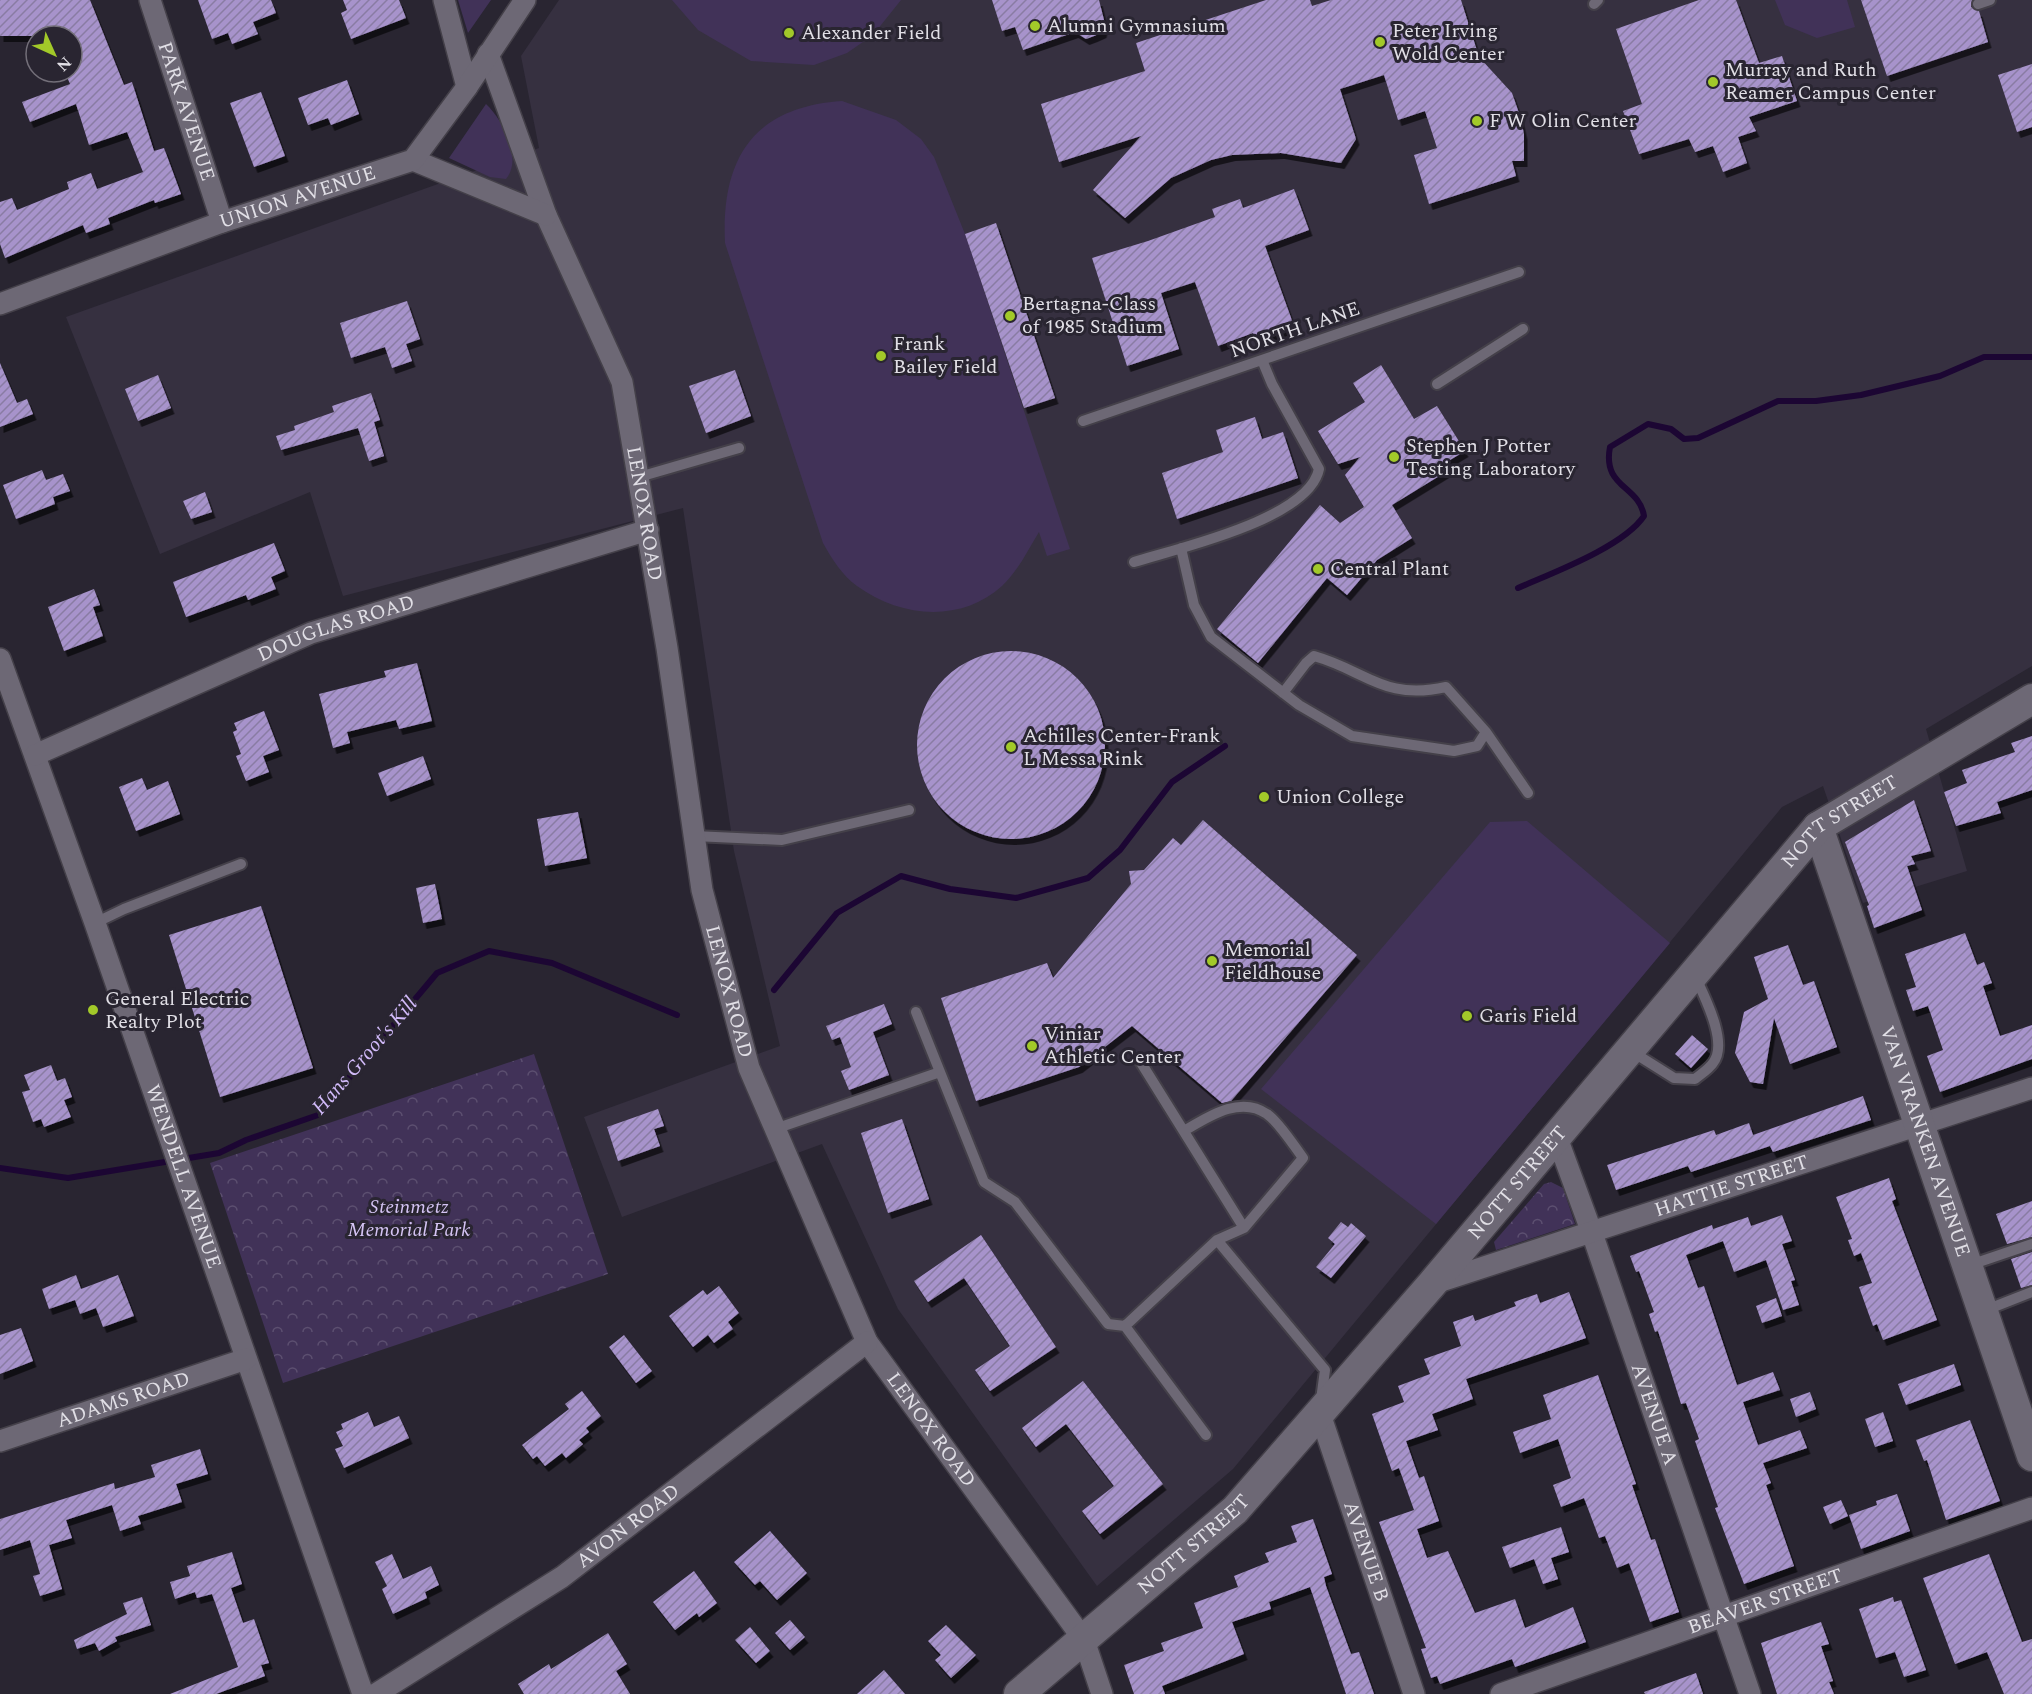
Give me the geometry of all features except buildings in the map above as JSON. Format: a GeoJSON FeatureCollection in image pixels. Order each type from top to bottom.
{"type":"FeatureCollection","features":[{"type":"Feature","properties":{"kind":"main road","name":"NOTT STREET"},"geometry":{"type":"LineString","coordinates":[[1019,1694],[1235,1510],[1432,1284],[1818,827],[2032,699]]}},
{"type":"Feature","properties":{"kind":"main road","name":"VAN VRANKEN AVENUE"},"geometry":{"type":"LineString","coordinates":[[1818,827],[2032,1456]]}},
{"type":"Feature","properties":{"kind":"street","name":"PARK AVENUE"},"geometry":{"type":"LineString","coordinates":[[150,0],[222,222]]}},
{"type":"Feature","properties":{"kind":"street"},"geometry":{"type":"LineString","coordinates":[[444,0],[467,87]]}},
{"type":"Feature","properties":{"kind":"street"},"geometry":{"type":"LineString","coordinates":[[525,0],[467,87],[413,160],[546,215]]}},
{"type":"Feature","properties":{"kind":"street","name":"LENOX ROAD"},"geometry":{"type":"LineString","coordinates":[[488,54],[546,215],[622,382],[648,530],[702,890],[749,1068],[867,1342],[1084,1640],[1102,1694]]}},
{"type":"Feature","properties":{"kind":"street","name":"UNION AVENUE"},"geometry":{"type":"LineString","coordinates":[[0,304],[222,222],[413,160]]}},
{"type":"Feature","properties":{"kind":"street","name":"DOUGLAS ROAD"},"geometry":{"type":"LineString","coordinates":[[35,754],[311,633],[648,530]]}},
{"type":"Feature","properties":{"kind":"street","name":"WENDELL AVENUE"},"geometry":{"type":"LineString","coordinates":[[0,659],[95,924],[363,1694]]}},
{"type":"Feature","properties":{"kind":"street","name":"HATTIE STREET"},"geometry":{"type":"LineString","coordinates":[[1432,1284],[2032,1088]]}},
{"type":"Feature","properties":{"kind":"street","name":"AVENUE A"},"geometry":{"type":"LineString","coordinates":[[1556,1135],[1592,1233],[1750,1694]]}},
{"type":"Feature","properties":{"kind":"street","name":"AVON ROAD"},"geometry":{"type":"LineString","coordinates":[[376,1694],[562,1577],[867,1342]]}},
{"type":"Feature","properties":{"kind":"street","name":"ADAMS ROAD"},"geometry":{"type":"LineString","coordinates":[[0,1441],[246,1359]]}},
{"type":"Feature","properties":{"kind":"street","name":"AVENUE B"},"geometry":{"type":"LineString","coordinates":[[1319,1411],[1414,1694]]}},
{"type":"Feature","properties":{"kind":"street","name":"BEAVER STREET"},"geometry":{"type":"LineString","coordinates":[[1501,1694],[2032,1508]]}},
{"type":"Feature","properties":{"kind":"lane"},"geometry":{"type":"LineString","coordinates":[[1978,4],[1990,0]]}},
{"type":"Feature","properties":{"kind":"lane","name":"NORTH LANE"},"geometry":{"type":"LineString","coordinates":[[1083,421],[1519,272]]}},
{"type":"Feature","properties":{"kind":"lane"},"geometry":{"type":"LineString","coordinates":[[1437,384],[1522,329]]}},
{"type":"Feature","properties":{"kind":"lane"},"geometry":{"type":"LineString","coordinates":[[1134,562],[1253,525],[1304,496],[1317,481],[1319,469],[1272,384],[1262,360]]}},
{"type":"Feature","properties":{"kind":"lane"},"geometry":{"type":"LineString","coordinates":[[639,477],[739,448]]}},
{"type":"Feature","properties":{"kind":"lane"},"geometry":{"type":"LineString","coordinates":[[1181,548],[1194,605],[1211,637],[1283,693],[1352,736],[1454,751],[1477,746],[1486,732]]}},
{"type":"Feature","properties":{"kind":"lane"},"geometry":{"type":"LineString","coordinates":[[1283,693],[1314,656],[1385,688],[1426,692],[1446,687],[1486,732],[1528,793]]}},
{"type":"Feature","properties":{"kind":"lane"},"geometry":{"type":"LineString","coordinates":[[694,836],[782,840],[909,810]]}},
{"type":"Feature","properties":{"kind":"lane"},"geometry":{"type":"LineString","coordinates":[[95,924],[124,909],[241,864]]}},
{"type":"Feature","properties":{"kind":"lane"},"geometry":{"type":"LineString","coordinates":[[1629,1050],[1674,1078],[1695,1079],[1715,1062],[1719,1045],[1711,1010],[1694,973]]}},
{"type":"Feature","properties":{"kind":"lane"},"geometry":{"type":"LineString","coordinates":[[916,1012],[984,1182],[1015,1202],[1108,1324],[1125,1326],[1206,1435]]}},
{"type":"Feature","properties":{"kind":"lane"},"geometry":{"type":"LineString","coordinates":[[1140,1061],[1245,1228]]}},
{"type":"Feature","properties":{"kind":"lane"},"geometry":{"type":"LineString","coordinates":[[775,1129],[940,1072]]}},
{"type":"Feature","properties":{"kind":"lane"},"geometry":{"type":"LineString","coordinates":[[1125,1326],[1217,1240],[1245,1228],[1303,1158],[1268,1114],[1245,1105],[1213,1114],[1184,1131]]}},
{"type":"Feature","properties":{"kind":"lane"},"geometry":{"type":"LineString","coordinates":[[1217,1240],[1325,1370],[1319,1411]]}},
{"type":"Feature","properties":{"kind":"lane"},"geometry":{"type":"LineString","coordinates":[[1967,1266],[2032,1244]]}},
{"type":"Feature","properties":{"kind":"lane"},"geometry":{"type":"LineString","coordinates":[[1983,1312],[2032,1292]]}},
{"type":"Feature","properties":{"kind":"shaded area","name":"Union College"},"geometry":{"type":"Polygon","coordinates":[[[559,0],[2032,0],[2032,666],[1926,729],[1967,871],[1863,903],[1823,786],[1782,807],[1233,1469],[1097,1586],[898,1309],[822,1144],[622,1217],[584,1117],[780,1046],[734,851],[683,508],[343,596],[310,492],[160,554],[66,317],[539,148],[521,56],[559,0]]]}},
{"type":"Feature","properties":{"kind":"green space"},"geometry":{"type":"Polygon","coordinates":[[[458,0],[491,0],[468,33],[458,0]]]}},
{"type":"Feature","properties":{"kind":"green space","name":"Alexander Field"},"geometry":{"type":"Polygon","coordinates":[[[672,0],[901,0],[873,35],[847,53],[814,65],[751,61],[698,30],[672,0]]]}},
{"type":"Feature","properties":{"kind":"green space"},"geometry":{"type":"Polygon","coordinates":[[[1775,0],[1847,0],[1855,27],[1817,38],[1785,25],[1775,0]]]}},
{"type":"Feature","properties":{"kind":"green space"},"geometry":{"type":"Polygon","coordinates":[[[842,101],[896,120],[921,139],[934,157],[965,234],[1070,549],[1047,556],[1039,532],[1018,567],[1002,586],[986,598],[950,611],[911,610],[874,597],[852,582],[830,555],[823,543],[725,243],[725,213],[729,186],[737,163],[749,143],[765,126],[786,114],[811,105],[842,101]]]}},
{"type":"Feature","properties":{"kind":"green space"},"geometry":{"type":"Polygon","coordinates":[[[486,104],[504,129],[512,151],[511,171],[506,179],[490,177],[449,158],[486,104]]]}},
{"type":"Feature","properties":{"kind":"green space","name":"Garis Field"},"geometry":{"type":"Polygon","coordinates":[[[1527,821],[1670,943],[1436,1224],[1261,1089],[1490,822],[1527,821]]]}},
{"type":"Feature","properties":{"kind":"green space","name":"Steinmetz Memorial Park"},"geometry":{"type":"Polygon","coordinates":[[[534,1054],[608,1274],[283,1383],[210,1163],[534,1054]]]}},
{"type":"Feature","properties":{"kind":"green space"},"geometry":{"type":"Polygon","coordinates":[[[1551,1182],[1563,1188],[1575,1224],[1496,1250],[1494,1242],[1544,1184],[1551,1182]]]}},
{"type":"Feature","properties":{"kind":"waterway","name":"Hans Groot's Kill"},"geometry":{"type":"LineString","coordinates":[[1518,588],[1604,548],[1634,527],[1644,516],[1635,498],[1616,479],[1611,471],[1609,460],[1610,447],[1648,424],[1671,429],[1684,439],[1698,438],[1778,401],[1816,401],[1861,395],[1940,376],[1984,357],[2032,357]]}},
{"type":"Feature","properties":{"kind":"waterway","name":"Hans Groot's Kill"},"geometry":{"type":"LineString","coordinates":[[774,990],[837,913],[901,876],[950,889],[1016,898],[1088,878],[1120,850],[1172,782],[1225,746]]}},
{"type":"Feature","properties":{"kind":"waterway","name":"Hans Groot's Kill"},"geometry":{"type":"LineString","coordinates":[[0,1168],[68,1178],[219,1153],[246,1140],[318,1115],[437,973],[489,951],[552,963],[677,1015]]}},
{"type":"Feature","properties":{"kind":"place","name":"Alumni Gymnasium"},"geometry":{"type":"Point","coordinates":[1035,26]}},
{"type":"Feature","properties":{"kind":"place","name":"Alexander Field"},"geometry":{"type":"Point","coordinates":[789,33]}},
{"type":"Feature","properties":{"kind":"place","name":"Peter Irving Wold Center"},"geometry":{"type":"Point","coordinates":[1380,42]}},
{"type":"Feature","properties":{"kind":"place","name":"Murray and Ruth Reamer Campus Center"},"geometry":{"type":"Point","coordinates":[1713,82]}},
{"type":"Feature","properties":{"kind":"place","name":"F W Olin Center"},"geometry":{"type":"Point","coordinates":[1477,121]}},
{"type":"Feature","properties":{"kind":"place","name":"Bertagna-Class of 1985 Stadium"},"geometry":{"type":"Point","coordinates":[1010,316]}},
{"type":"Feature","properties":{"kind":"place","name":"Frank Bailey Field"},"geometry":{"type":"Point","coordinates":[881,356]}},
{"type":"Feature","properties":{"kind":"place","name":"Stephen J Potter Testing Laboratory"},"geometry":{"type":"Point","coordinates":[1394,457]}},
{"type":"Feature","properties":{"kind":"place","name":"Central Plant"},"geometry":{"type":"Point","coordinates":[1318,569]}},
{"type":"Feature","properties":{"kind":"place","name":"Achilles Center-Frank L Messa Rink"},"geometry":{"type":"Point","coordinates":[1011,747]}},
{"type":"Feature","properties":{"kind":"place","name":"Union College"},"geometry":{"type":"Point","coordinates":[1264,797]}},
{"type":"Feature","properties":{"kind":"place","name":"Memorial Fieldhouse"},"geometry":{"type":"Point","coordinates":[1212,961]}},
{"type":"Feature","properties":{"kind":"place","name":"General Electric Realty Plot"},"geometry":{"type":"Point","coordinates":[93,1010]}},
{"type":"Feature","properties":{"kind":"place","name":"Garis Field"},"geometry":{"type":"Point","coordinates":[1467,1016]}},
{"type":"Feature","properties":{"kind":"place","name":"Viniar Athletic Center"},"geometry":{"type":"Point","coordinates":[1032,1046]}}]}
